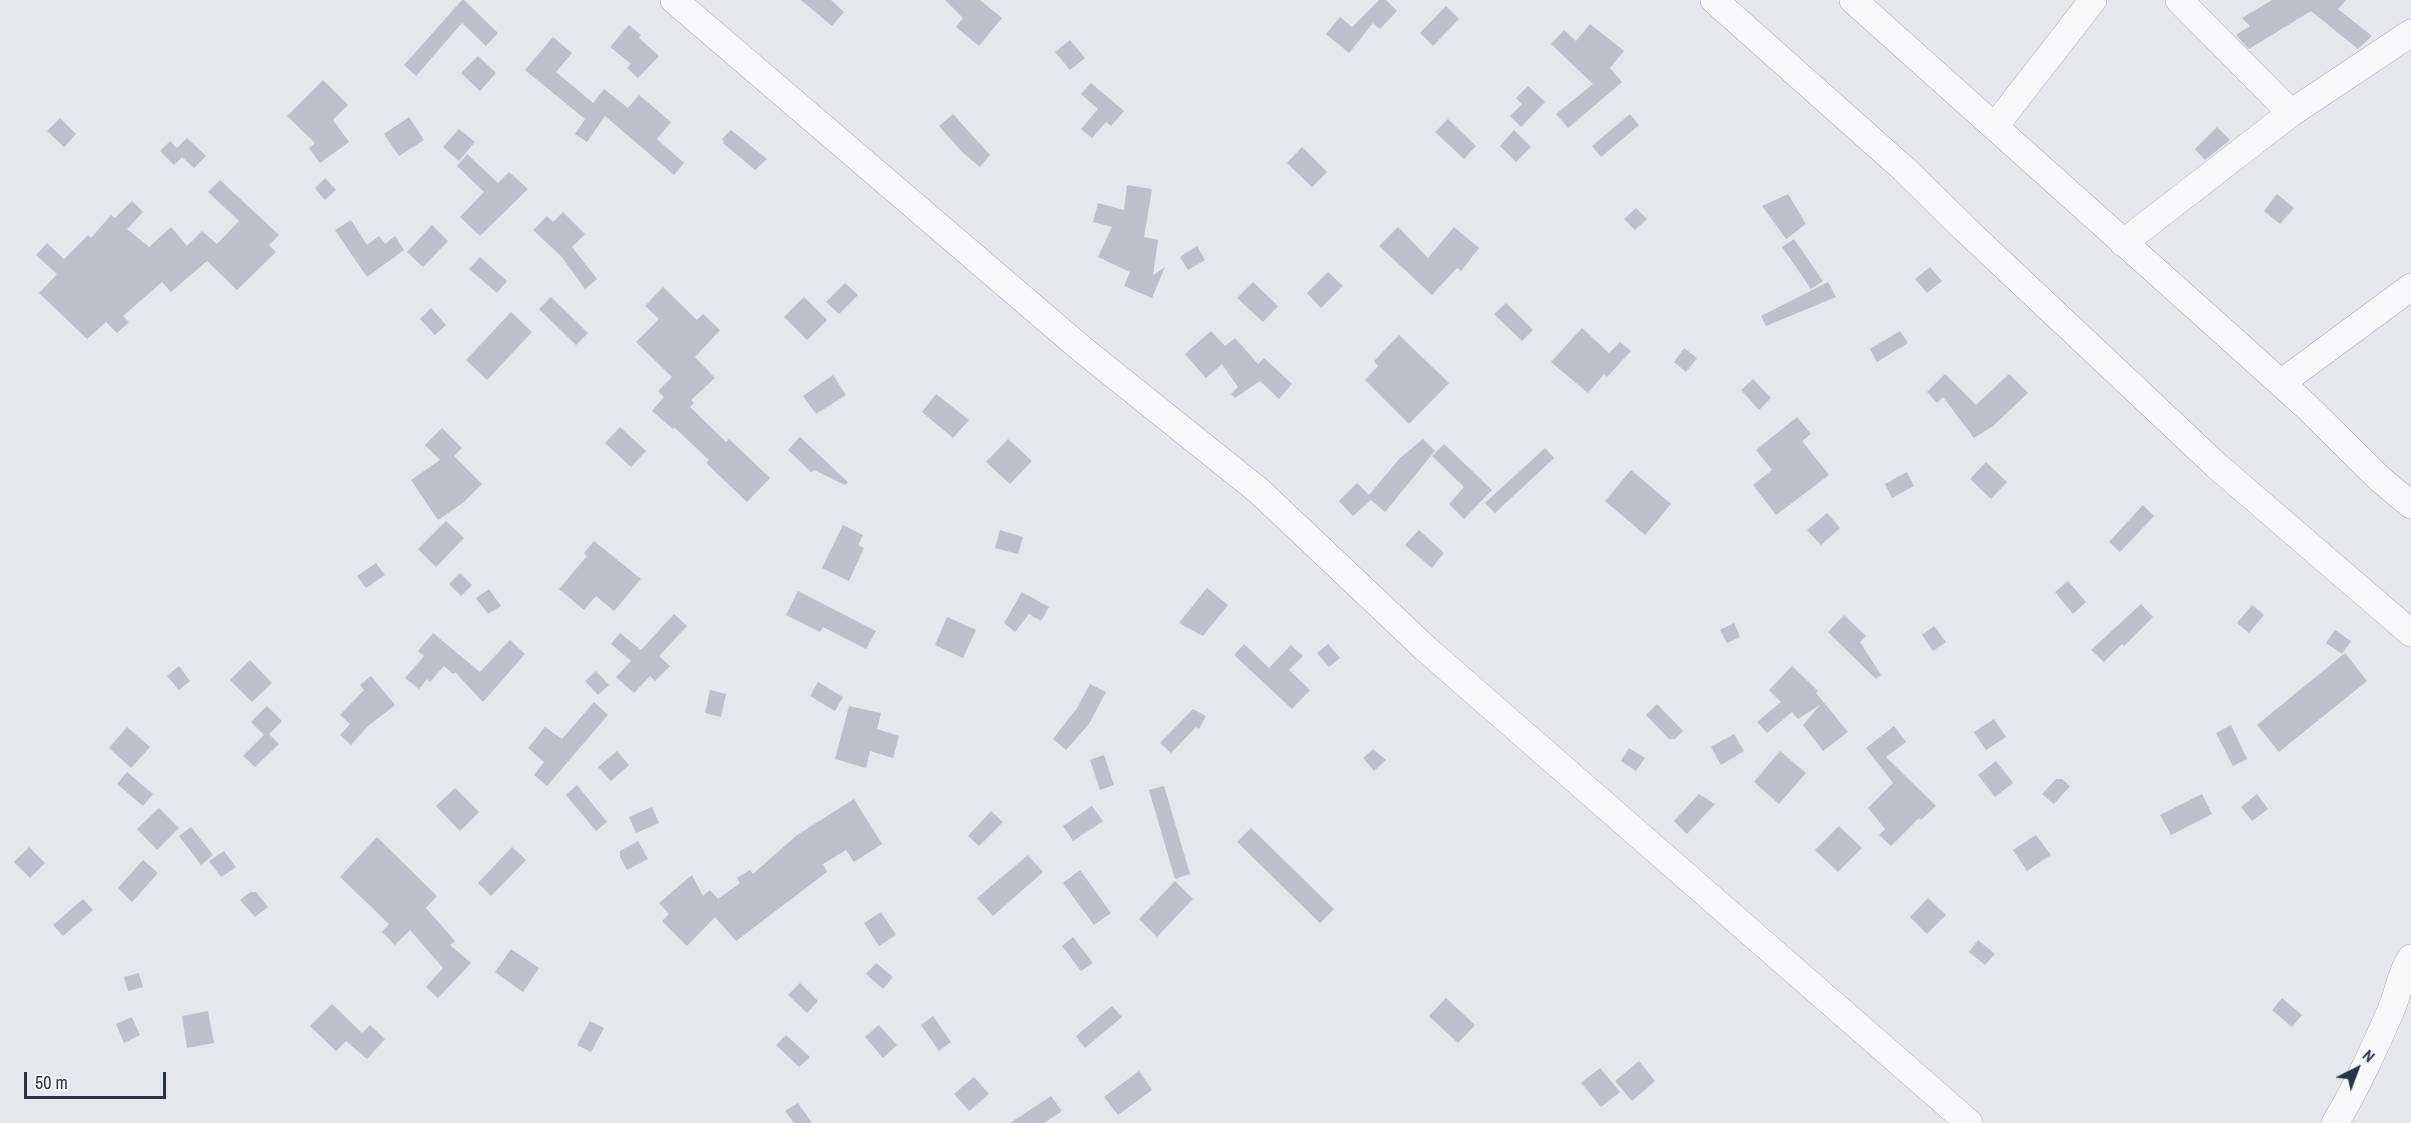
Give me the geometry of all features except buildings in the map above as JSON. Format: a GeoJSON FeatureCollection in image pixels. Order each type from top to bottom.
{"type":"FeatureCollection","features":[{"type":"Feature","properties":{"kind":"street"},"geometry":{"type":"LineString","coordinates":[[674,0],[1083,350],[1259,491],[1426,649],[1969,1123]]}},
{"type":"Feature","properties":{"kind":"street"},"geometry":{"type":"LineString","coordinates":[[1714,0],[1904,169],[2217,466],[2411,633]]}},
{"type":"Feature","properties":{"kind":"street"},"geometry":{"type":"LineString","coordinates":[[1853,0],[2281,383],[2380,479],[2411,505]]}},
{"type":"Feature","properties":{"kind":"street"},"geometry":{"type":"LineString","coordinates":[[1995,126],[2093,0]]}},
{"type":"Feature","properties":{"kind":"street"},"geometry":{"type":"LineString","coordinates":[[2178,0],[2291,113]]}},
{"type":"Feature","properties":{"kind":"street"},"geometry":{"type":"LineString","coordinates":[[2123,243],[2291,113],[2411,33]]}},
{"type":"Feature","properties":{"kind":"street"},"geometry":{"type":"LineString","coordinates":[[2281,383],[2411,287]]}},
{"type":"Feature","properties":{"kind":"street"},"geometry":{"type":"LineString","coordinates":[[2336,1123],[2357,1087],[2392,1006],[2403,970],[2411,958]]}}]}
